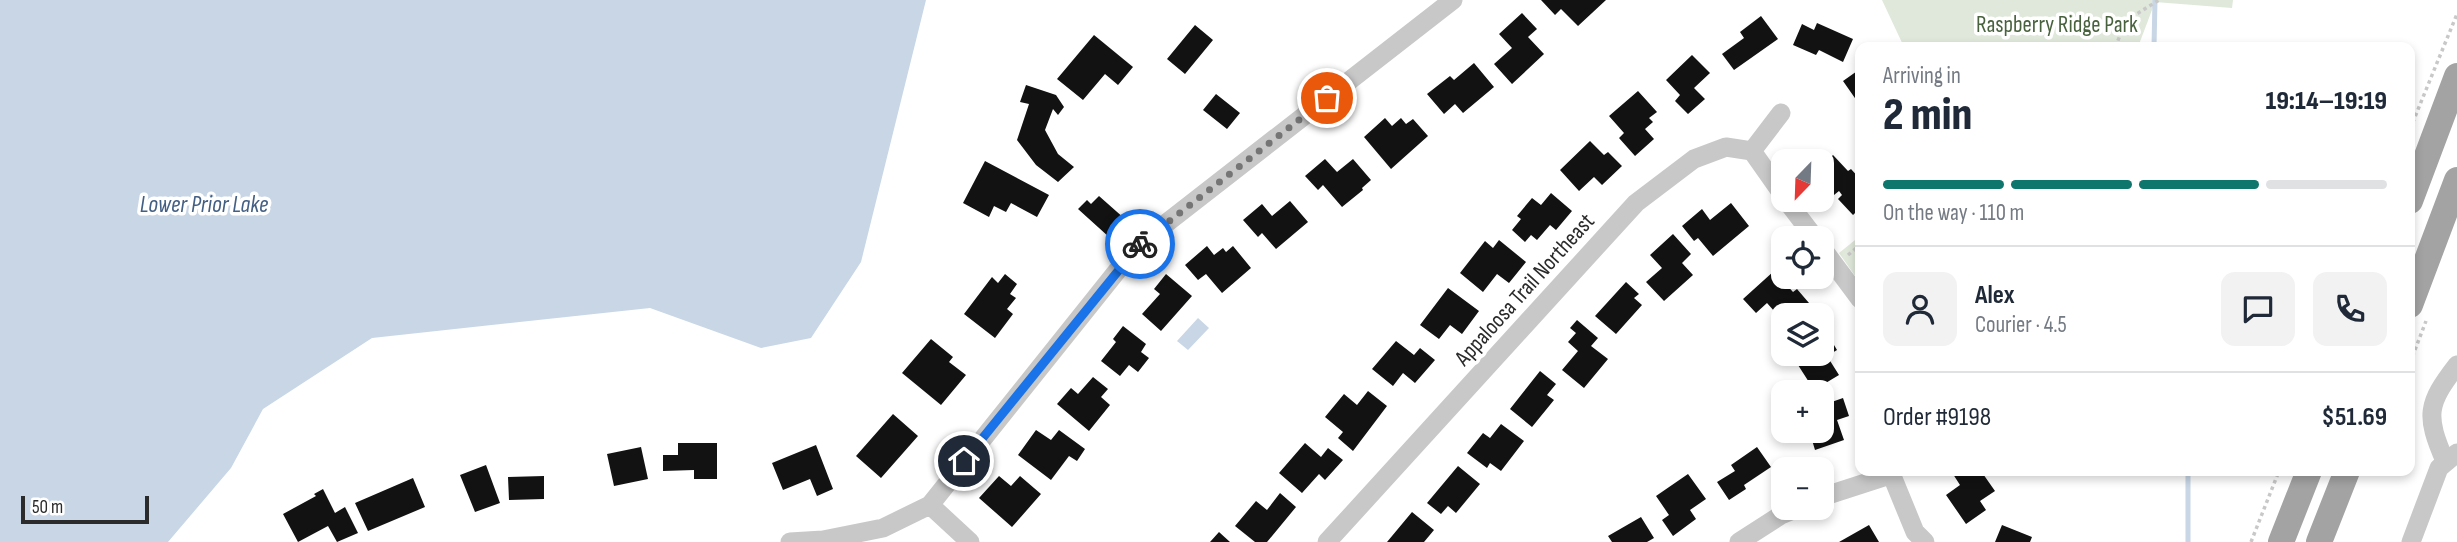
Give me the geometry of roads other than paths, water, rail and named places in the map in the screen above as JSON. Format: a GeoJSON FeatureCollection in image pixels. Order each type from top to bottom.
{"type":"FeatureCollection","features":[{"type":"Feature","properties":{"kind":"main road"},"geometry":{"type":"LineString","coordinates":[[2415,188],[2457,76]]}},
{"type":"Feature","properties":{"kind":"main road"},"geometry":{"type":"LineString","coordinates":[[2415,292],[2457,180]]}},
{"type":"Feature","properties":{"kind":"main road"},"geometry":{"type":"LineString","coordinates":[[2281,542],[2307,476]]}},
{"type":"Feature","properties":{"kind":"main road"},"geometry":{"type":"LineString","coordinates":[[2319,542],[2345,476]]}},
{"type":"Feature","properties":{"kind":"street"},"geometry":{"type":"LineString","coordinates":[[790,542],[823,540],[883,528],[930,505],[1137,246],[1453,0]]}},
{"type":"Feature","properties":{"kind":"street"},"geometry":{"type":"LineString","coordinates":[[1771,178],[1752,150],[1782,113]]}},
{"type":"Feature","properties":{"kind":"street","name":"Appaloosa Trail Northeast"},"geometry":{"type":"LineString","coordinates":[[1327,542],[1636,202],[1694,159],[1726,147],[1752,150]]}},
{"type":"Feature","properties":{"kind":"street"},"geometry":{"type":"LineString","coordinates":[[1795,212],[1806,226]]}},
{"type":"Feature","properties":{"kind":"street"},"geometry":{"type":"LineString","coordinates":[[1834,264],[1855,292]]}},
{"type":"Feature","properties":{"kind":"street"},"geometry":{"type":"LineString","coordinates":[[2411,542],[2439,468],[2451,457],[2436,437],[2432,404],[2440,387],[2457,365]]}},
{"type":"Feature","properties":{"kind":"street"},"geometry":{"type":"LineString","coordinates":[[1834,492],[1881,476]]}},
{"type":"Feature","properties":{"kind":"street"},"geometry":{"type":"LineString","coordinates":[[1891,476],[1915,532],[1925,542]]}},
{"type":"Feature","properties":{"kind":"street"},"geometry":{"type":"LineString","coordinates":[[930,505],[970,542]]}},
{"type":"Feature","properties":{"kind":"street"},"geometry":{"type":"LineString","coordinates":[[1739,542],[1773,520]]}},
{"type":"Feature","properties":{"kind":"water","name":"Lower Prior Lake"},"geometry":{"type":"Polygon","coordinates":[[[0,0],[926,0],[861,262],[811,338],[761,348],[650,308],[372,338],[263,409],[231,468],[168,542],[0,542],[0,0]]]}},
{"type":"Feature","properties":{"kind":"water"},"geometry":{"type":"Polygon","coordinates":[[[1198,318],[1209,328],[1188,350],[1177,341],[1198,318]]]}},
{"type":"Feature","properties":{"kind":"waterway"},"geometry":{"type":"LineString","coordinates":[[2154,42],[2155,0]]}},
{"type":"Feature","properties":{"kind":"waterway"},"geometry":{"type":"LineString","coordinates":[[2188,476],[2188,542]]}},
{"type":"Feature","properties":{"kind":"park label","name":"Raspberry Ridge Park"},"geometry":{"type":"Point","coordinates":[2057,24]}}]}
